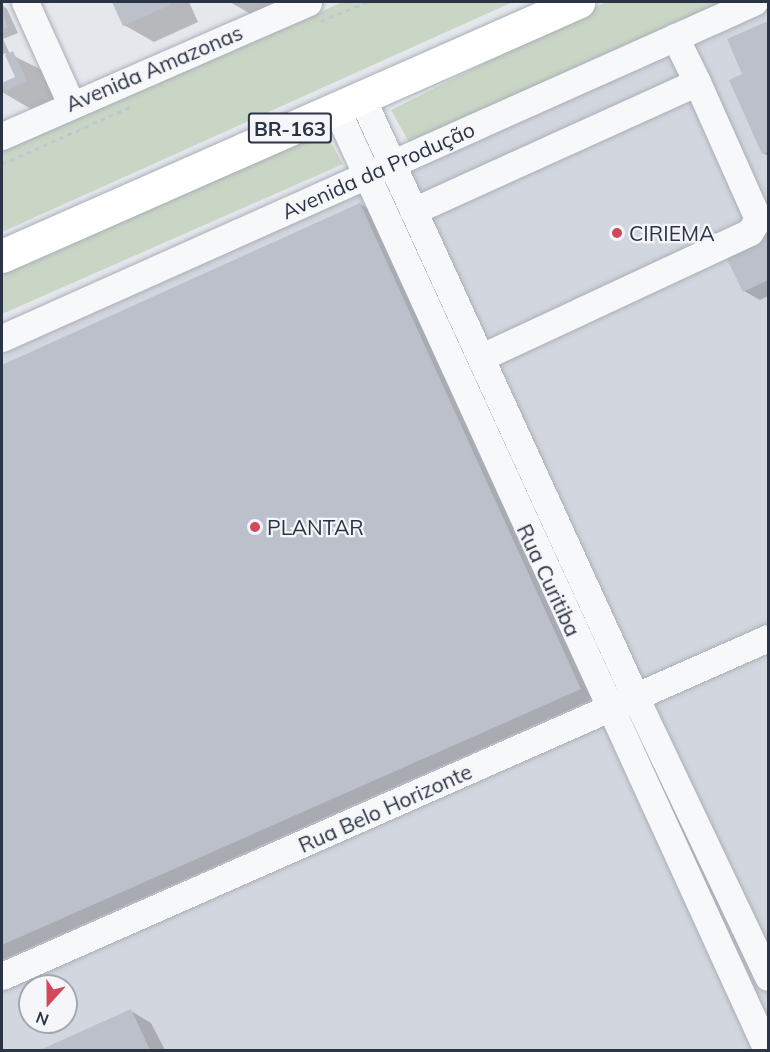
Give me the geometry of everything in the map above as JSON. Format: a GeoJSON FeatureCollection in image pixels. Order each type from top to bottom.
{"type":"FeatureCollection","features":[{"type":"Feature","properties":{"kind":"highway","name":"BR-163"},"geometry":{"type":"LineString","coordinates":[[2,256],[565,5]]}},
{"type":"Feature","properties":{"kind":"street"},"geometry":{"type":"LineString","coordinates":[[25,2],[71,104]]}},
{"type":"Feature","properties":{"kind":"street","name":"Avenida Amazonas"},"geometry":{"type":"LineString","coordinates":[[2,136],[308,2]]}},
{"type":"Feature","properties":{"kind":"street","name":"Avenida da Produção"},"geometry":{"type":"LineString","coordinates":[[2,338],[753,2]]}},
{"type":"Feature","properties":{"kind":"street"},"geometry":{"type":"LineString","coordinates":[[482,357],[750,232],[758,219],[675,37]]}},
{"type":"Feature","properties":{"kind":"street"},"geometry":{"type":"LineString","coordinates":[[413,211],[697,82]]}},
{"type":"Feature","properties":{"kind":"street","name":"Rua Curitiba"},"geometry":{"type":"LineString","coordinates":[[348,102],[391,163],[482,357],[636,698],[768,978]]}},
{"type":"Feature","properties":{"kind":"street","name":"Rua Curitiba"},"geometry":{"type":"LineString","coordinates":[[348,102],[364,176],[767,1050]]}},
{"type":"Feature","properties":{"kind":"street","name":"Rua Belo Horizonte"},"geometry":{"type":"LineString","coordinates":[[2,976],[768,638]]}},
{"type":"Feature","properties":{"kind":"shaded area"},"geometry":{"type":"Polygon","coordinates":[[[768,8],[768,1050],[2,1050],[2,354],[768,8]]]}},
{"type":"Feature","properties":{"kind":"green space"},"geometry":{"type":"Polygon","coordinates":[[[343,2],[513,2],[2,232],[2,151],[343,2]]]}},
{"type":"Feature","properties":{"kind":"green space"},"geometry":{"type":"Polygon","coordinates":[[[606,2],[736,2],[410,144],[391,110],[606,2]]]}},
{"type":"Feature","properties":{"kind":"green space"},"geometry":{"type":"Polygon","coordinates":[[[324,131],[343,164],[2,314],[2,269],[324,131]]]}},
{"type":"Feature","properties":{"kind":"building"},"geometry":{"type":"Polygon","coordinates":[[[112,2],[168,2],[170,5],[123,26],[112,2]]]}},
{"type":"Feature","properties":{"kind":"building"},"geometry":{"type":"Polygon","coordinates":[[[2,11],[8,27],[2,30],[2,11]]]}},
{"type":"Feature","properties":{"kind":"building"},"geometry":{"type":"Polygon","coordinates":[[[768,21],[768,152],[762,154],[729,80],[742,74],[727,39],[768,21]]]}},
{"type":"Feature","properties":{"kind":"building"},"geometry":{"type":"Polygon","coordinates":[[[13,51],[27,81],[2,93],[2,83],[15,77],[5,55],[13,51]]]}},
{"type":"Feature","properties":{"kind":"building","name":"PLANTAR"},"geometry":{"type":"Polygon","coordinates":[[[360,203],[581,689],[2,945],[2,365],[360,203]]]}},
{"type":"Feature","properties":{"kind":"building"},"geometry":{"type":"Polygon","coordinates":[[[768,232],[768,280],[743,292],[724,253],[768,232]]]}},
{"type":"Feature","properties":{"kind":"building"},"geometry":{"type":"Polygon","coordinates":[[[131,1009],[150,1050],[40,1050],[131,1009]]]}},
{"type":"Feature","properties":{"kind":"place","name":"CIRIEMA"},"geometry":{"type":"Point","coordinates":[617,233]}},
{"type":"Feature","properties":{"kind":"place","name":"PLANTAR"},"geometry":{"type":"Point","coordinates":[255,527]}}]}
